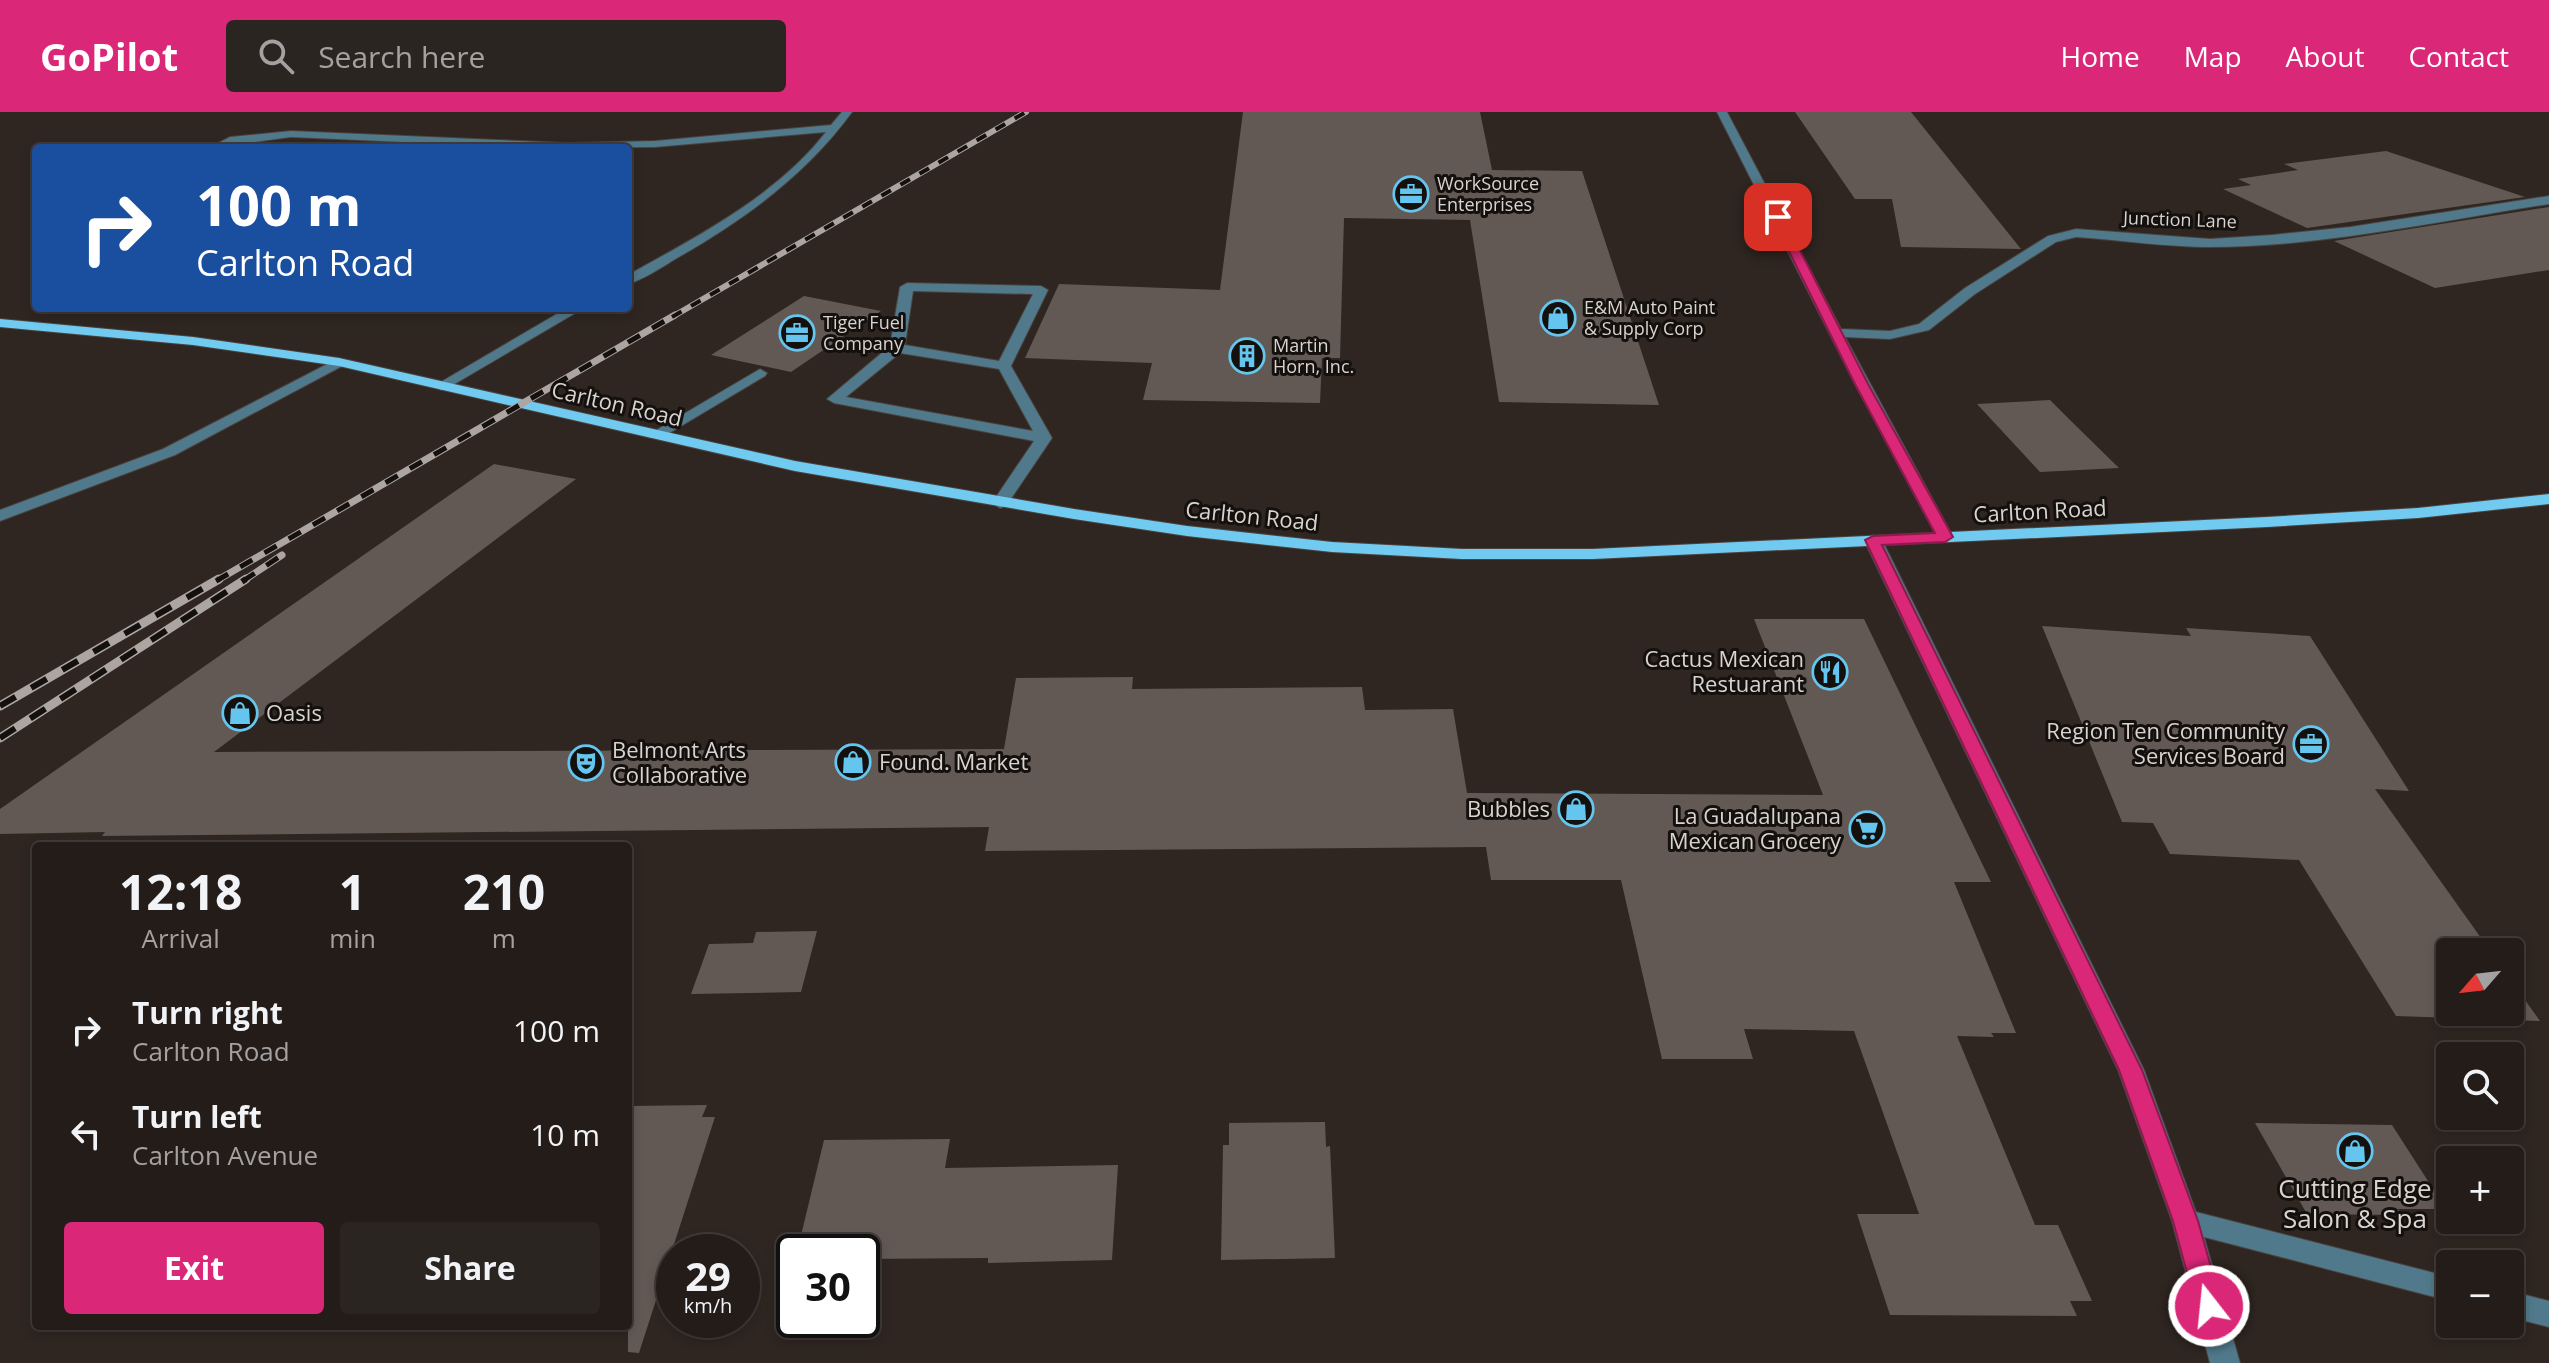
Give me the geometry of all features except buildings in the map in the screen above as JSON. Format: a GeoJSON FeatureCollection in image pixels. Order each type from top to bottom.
{"type":"FeatureCollection","features":[{"type":"Feature","properties":{"kind":"main road","name":"Carlton Road"},"geometry":{"type":"LineString","coordinates":[[0,323],[193,341],[339,362],[795,466],[1000,503],[1332,547],[1462,554],[1593,554],[2418,513],[2549,499]]}},
{"type":"Feature","properties":{"kind":"street"},"geometry":{"type":"LineString","coordinates":[[632,278],[730,219],[781,181],[847,112]]}},
{"type":"Feature","properties":{"kind":"street"},"geometry":{"type":"LineString","coordinates":[[1722,112],[1945,537]]}},
{"type":"Feature","properties":{"kind":"street"},"geometry":{"type":"LineString","coordinates":[[632,145],[835,128]]}},
{"type":"Feature","properties":{"kind":"street"},"geometry":{"type":"LineString","coordinates":[[222,144],[230,140],[291,134],[503,144]]}},
{"type":"Feature","properties":{"kind":"street","name":"Junction Lane"},"geometry":{"type":"LineString","coordinates":[[1836,333],[1890,335],[1924,327],[1970,291],[2052,239],[2076,233],[2210,243],[2272,239],[2350,231],[2549,200]]}},
{"type":"Feature","properties":{"kind":"street"},"geometry":{"type":"LineString","coordinates":[[1004,366],[1041,290],[907,287],[897,348],[834,399],[1044,438]]}},
{"type":"Feature","properties":{"kind":"street"},"geometry":{"type":"LineString","coordinates":[[441,386],[570,312]]}},
{"type":"Feature","properties":{"kind":"street"},"geometry":{"type":"LineString","coordinates":[[897,348],[1004,366]]}},
{"type":"Feature","properties":{"kind":"street"},"geometry":{"type":"LineString","coordinates":[[0,516],[169,452],[339,362]]}},
{"type":"Feature","properties":{"kind":"street"},"geometry":{"type":"LineString","coordinates":[[1004,366],[1044,438]]}},
{"type":"Feature","properties":{"kind":"street"},"geometry":{"type":"LineString","coordinates":[[656,435],[760,373]]}},
{"type":"Feature","properties":{"kind":"street"},"geometry":{"type":"LineString","coordinates":[[1000,503],[1044,438]]}},
{"type":"Feature","properties":{"kind":"street"},"geometry":{"type":"LineString","coordinates":[[1873,540],[2131,1070],[2186,1221],[2225,1363]]}},
{"type":"Feature","properties":{"kind":"street"},"geometry":{"type":"LineString","coordinates":[[2186,1221],[2436,1285]]}},
{"type":"Feature","properties":{"kind":"street"},"geometry":{"type":"LineString","coordinates":[[2524,1308],[2549,1314]]}},
{"type":"Feature","properties":{"kind":"railway"},"geometry":{"type":"LineString","coordinates":[[672,317],[1026,112]]}},
{"type":"Feature","properties":{"kind":"railway"},"geometry":{"type":"LineString","coordinates":[[216,581],[675,315]]}},
{"type":"Feature","properties":{"kind":"railway"},"geometry":{"type":"LineString","coordinates":[[246,579],[282,555]]}},
{"type":"Feature","properties":{"kind":"railway"},"geometry":{"type":"LineString","coordinates":[[0,706],[219,579]]}},
{"type":"Feature","properties":{"kind":"railway"},"geometry":{"type":"LineString","coordinates":[[0,738],[246,579]]}},
{"type":"Feature","properties":{"kind":"place","name":"WorkSource Enterprises"},"geometry":{"type":"Point","coordinates":[1411,194]}},
{"type":"Feature","properties":{"kind":"place","name":"E&M Auto Paint & Supply Corp"},"geometry":{"type":"Point","coordinates":[1558,318]}},
{"type":"Feature","properties":{"kind":"place","name":"Tiger Fuel Company"},"geometry":{"type":"Point","coordinates":[797,333]}},
{"type":"Feature","properties":{"kind":"place","name":"Martin Horn, Inc."},"geometry":{"type":"Point","coordinates":[1247,356]}},
{"type":"Feature","properties":{"kind":"place","name":"Cactus Mexican Restuarant"},"geometry":{"type":"Point","coordinates":[1830,672]}},
{"type":"Feature","properties":{"kind":"place","name":"Oasis"},"geometry":{"type":"Point","coordinates":[240,713]}},
{"type":"Feature","properties":{"kind":"place","name":"Region Ten Community Services Board"},"geometry":{"type":"Point","coordinates":[2311,744]}},
{"type":"Feature","properties":{"kind":"place","name":"Found. Market"},"geometry":{"type":"Point","coordinates":[853,762]}},
{"type":"Feature","properties":{"kind":"place","name":"Belmont Arts Collaborative"},"geometry":{"type":"Point","coordinates":[586,763]}},
{"type":"Feature","properties":{"kind":"place","name":"Bubbles"},"geometry":{"type":"Point","coordinates":[1576,809]}},
{"type":"Feature","properties":{"kind":"place","name":"La Guadalupana Mexican Grocery"},"geometry":{"type":"Point","coordinates":[1867,829]}},
{"type":"Feature","properties":{"kind":"place","name":"Cutting Edge Salon & Spa"},"geometry":{"type":"Point","coordinates":[2355,1151]}},
{"type":"Feature","properties":{"kind":"route"},"geometry":{"type":"LineString","coordinates":[[1778,217],[1862,384],[1945,537],[1873,540],[2131,1070],[2186,1221],[2209,1306]]}}]}
